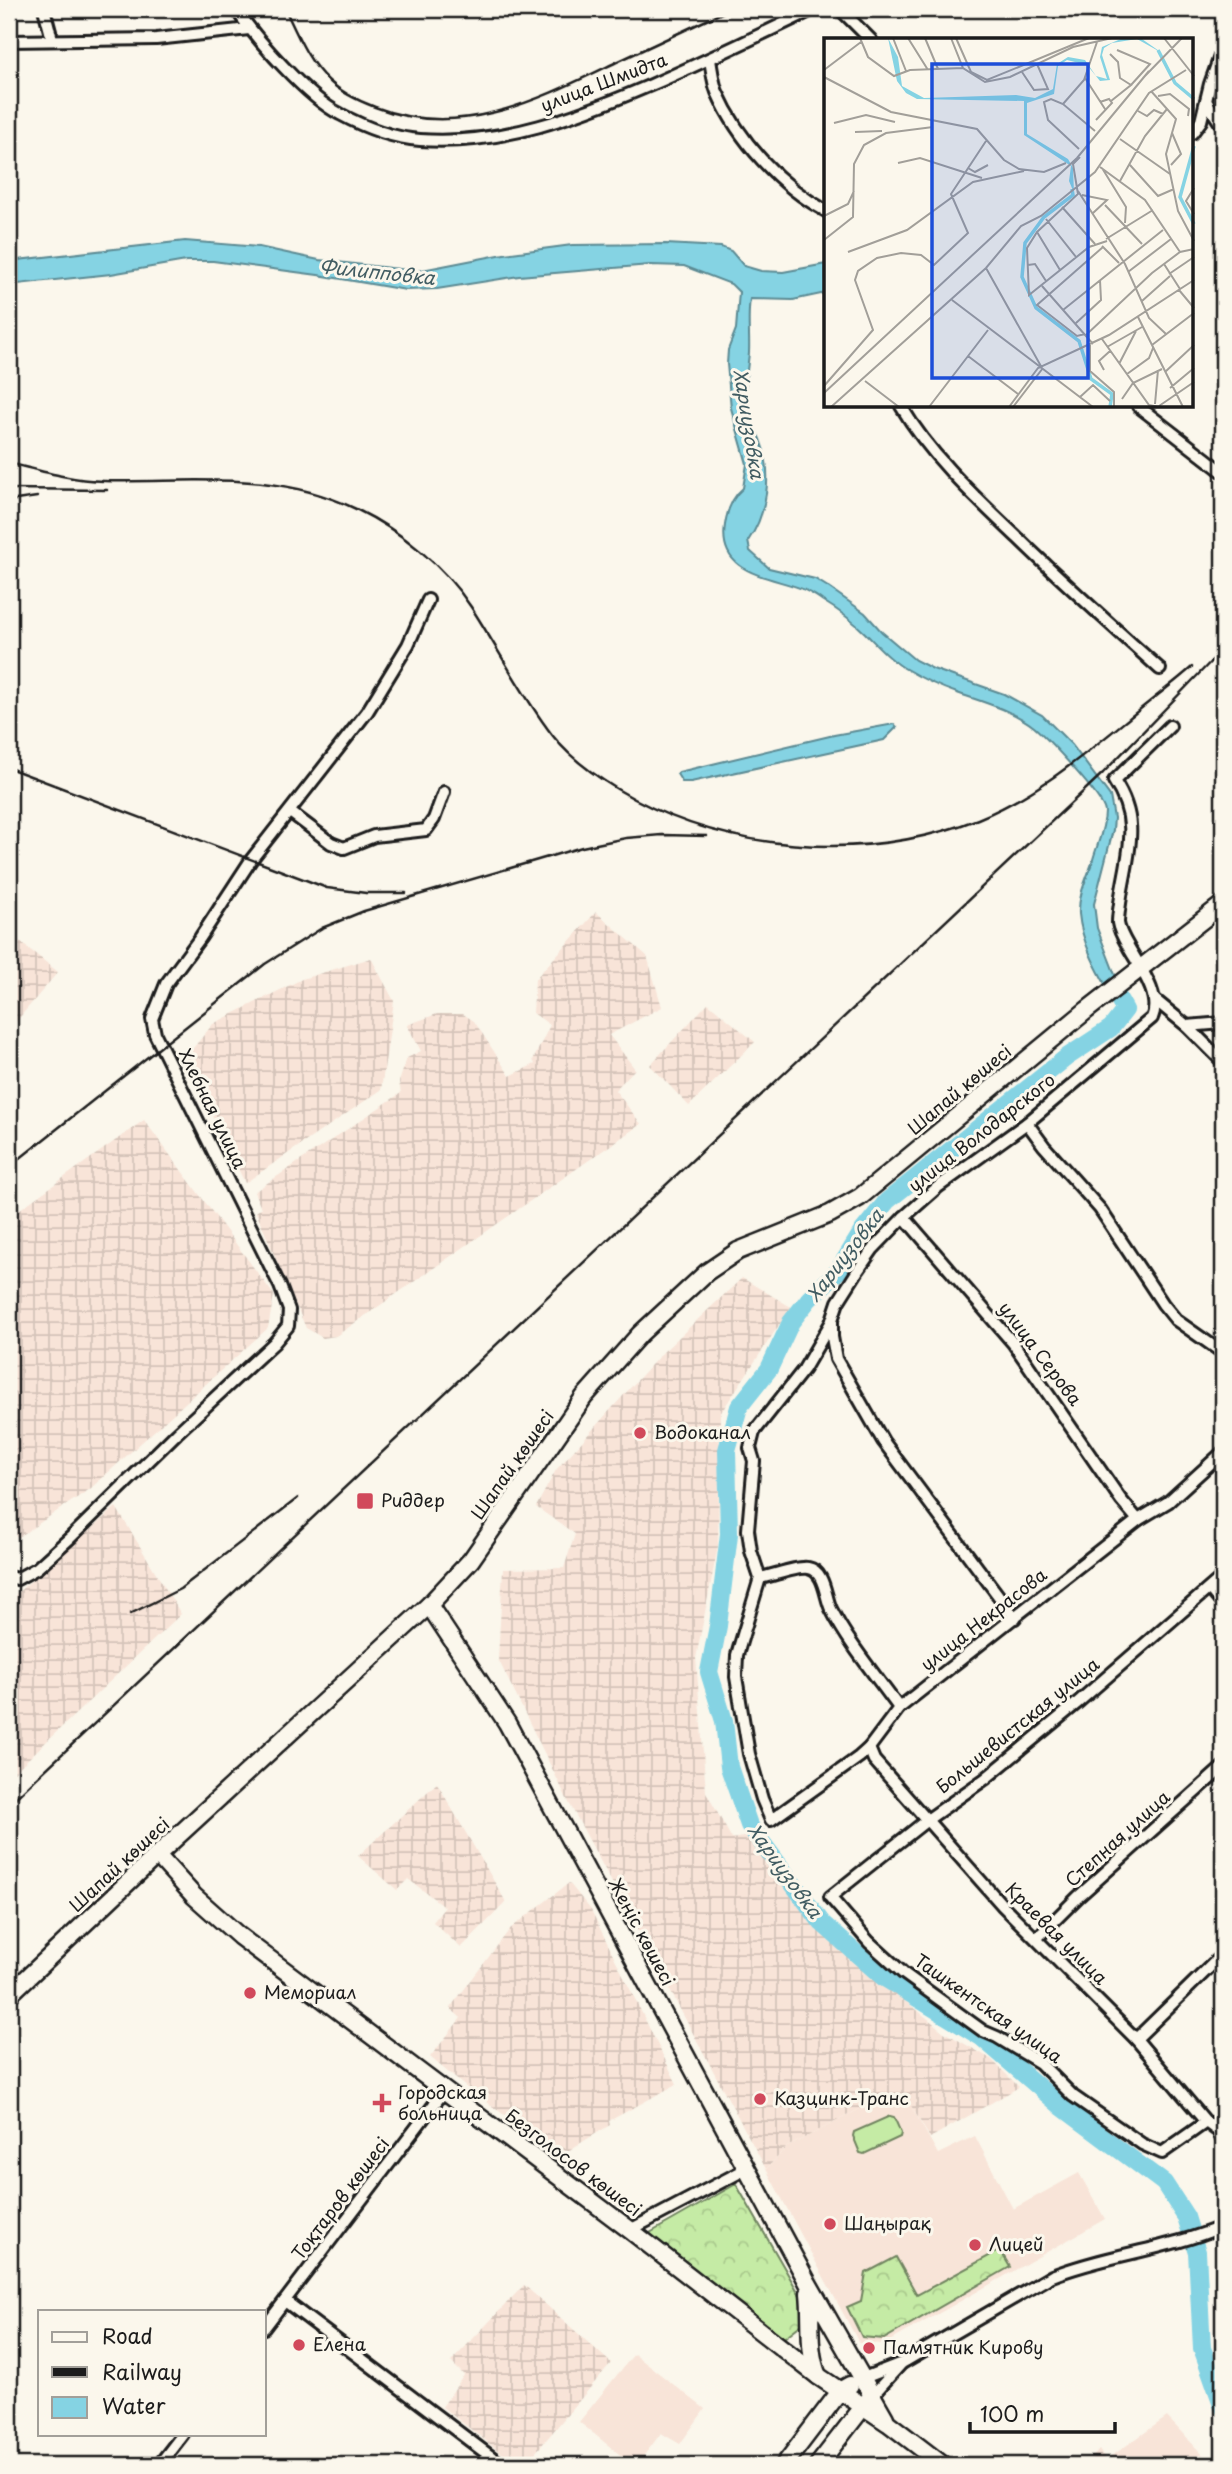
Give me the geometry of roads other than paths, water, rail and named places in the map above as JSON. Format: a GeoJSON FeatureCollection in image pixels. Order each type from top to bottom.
{"type":"FeatureCollection","features":[{"type":"Feature","properties":{"kind":"street"},"geometry":{"type":"LineString","coordinates":[[44,9],[52,39]]}},
{"type":"Feature","properties":{"kind":"street","name":"улица Шмидта"},"geometry":{"type":"LineString","coordinates":[[236,9],[249,29],[307,90],[338,114],[380,132],[419,140],[457,140],[500,135],[551,124],[710,60],[814,9]]}},
{"type":"Feature","properties":{"kind":"street"},"geometry":{"type":"LineString","coordinates":[[840,9],[869,38]]}},
{"type":"Feature","properties":{"kind":"street"},"geometry":{"type":"LineString","coordinates":[[9,41],[156,39],[249,29]]}},
{"type":"Feature","properties":{"kind":"street"},"geometry":{"type":"LineString","coordinates":[[1194,130],[1201,121],[1223,48]]}},
{"type":"Feature","properties":{"kind":"street"},"geometry":{"type":"LineString","coordinates":[[710,60],[717,91],[740,132],[765,163],[808,201],[824,210]]}},
{"type":"Feature","properties":{"kind":"street"},"geometry":{"type":"LineString","coordinates":[[1206,101],[1223,127]]}},
{"type":"Feature","properties":{"kind":"street"},"geometry":{"type":"LineString","coordinates":[[902,408],[919,435],[954,475],[1089,606],[1160,669]]}},
{"type":"Feature","properties":{"kind":"street"},"geometry":{"type":"LineString","coordinates":[[1141,408],[1223,471]]}},
{"type":"Feature","properties":{"kind":"street","name":"Хлебная улица"},"geometry":{"type":"LineString","coordinates":[[9,1577],[17,1579],[46,1560],[177,1433],[253,1364],[288,1326],[289,1310],[281,1286],[156,1034],[152,1019],[166,984],[251,860],[367,712],[408,645],[428,600]]}},
{"type":"Feature","properties":{"kind":"street"},"geometry":{"type":"LineString","coordinates":[[1171,726],[1114,781],[1129,810],[1132,835],[1118,926],[1141,968],[1153,999],[1187,1026],[1223,1062]]}},
{"type":"Feature","properties":{"kind":"street"},"geometry":{"type":"LineString","coordinates":[[290,812],[331,844],[344,848],[374,836],[426,830],[434,819],[444,792]]}},
{"type":"Feature","properties":{"kind":"street","name":"Шапай көшесі"},"geometry":{"type":"LineString","coordinates":[[9,1995],[429,1605],[471,1560],[584,1397],[640,1335],[707,1272],[738,1251],[830,1214],[860,1197],[1087,1010],[1223,904]]}},
{"type":"Feature","properties":{"kind":"street","name":"улица Володарского"},"geometry":{"type":"LineString","coordinates":[[760,1578],[751,1551],[748,1530],[754,1461],[750,1448],[754,1432],[804,1369],[832,1320],[838,1302],[857,1272],[873,1249],[938,1187],[1027,1123],[1152,1018],[1155,1012],[1153,999]]}},
{"type":"Feature","properties":{"kind":"street"},"geometry":{"type":"LineString","coordinates":[[1187,1026],[1223,1023]]}},
{"type":"Feature","properties":{"kind":"street"},"geometry":{"type":"LineString","coordinates":[[1027,1123],[1100,1209],[1176,1320],[1223,1353]]}},
{"type":"Feature","properties":{"kind":"street","name":"улица Серова"},"geometry":{"type":"LineString","coordinates":[[904,1217],[1013,1343],[1121,1500],[1138,1520]]}},
{"type":"Feature","properties":{"kind":"street"},"geometry":{"type":"LineString","coordinates":[[832,1320],[836,1359],[883,1441],[1015,1618]]}},
{"type":"Feature","properties":{"kind":"street","name":"улица Некрасова"},"geometry":{"type":"LineString","coordinates":[[760,1578],[737,1655],[736,1677],[749,1754],[762,1799],[771,1819],[789,1809],[869,1748],[899,1708],[1138,1520],[1168,1502],[1223,1452]]}},
{"type":"Feature","properties":{"kind":"street"},"geometry":{"type":"LineString","coordinates":[[760,1578],[807,1567],[815,1571],[821,1579],[830,1607],[848,1637],[899,1708]]}},
{"type":"Feature","properties":{"kind":"street","name":"Большевистская улица"},"geometry":{"type":"LineString","coordinates":[[830,1897],[927,1820],[995,1771],[1223,1576]]}},
{"type":"Feature","properties":{"kind":"street"},"geometry":{"type":"LineString","coordinates":[[1210,1589],[1223,1605]]}},
{"type":"Feature","properties":{"kind":"street","name":"Жеңіс көшесі"},"geometry":{"type":"LineString","coordinates":[[429,1605],[507,1723],[861,2379],[868,2401]]}},
{"type":"Feature","properties":{"kind":"street","name":"Краевая улица"},"geometry":{"type":"LineString","coordinates":[[869,1748],[874,1760],[1002,1906],[1136,2039],[1206,2122],[1222,2133]]}},
{"type":"Feature","properties":{"kind":"street","name":"Степная улица"},"geometry":{"type":"LineString","coordinates":[[1037,1938],[1078,1897],[1223,1768]]}},
{"type":"Feature","properties":{"kind":"street","name":"Безголосов көшесі"},"geometry":{"type":"LineString","coordinates":[[157,1855],[194,1896],[239,1936],[630,2230],[818,2376],[841,2390],[868,2401],[888,2423],[943,2465]]}},
{"type":"Feature","properties":{"kind":"street","name":"Ташкентская улица"},"geometry":{"type":"LineString","coordinates":[[830,1897],[869,1942],[903,1973],[983,2031],[998,2037],[1040,2063],[1073,2096],[1142,2144],[1162,2153],[1206,2122]]}},
{"type":"Feature","properties":{"kind":"street"},"geometry":{"type":"LineString","coordinates":[[1136,2039],[1223,1954]]}},
{"type":"Feature","properties":{"kind":"street","name":"Тоқтаров көшесі"},"geometry":{"type":"LineString","coordinates":[[266,2325],[445,2090]]}},
{"type":"Feature","properties":{"kind":"street"},"geometry":{"type":"LineString","coordinates":[[630,2230],[746,2169]]}},
{"type":"Feature","properties":{"kind":"street"},"geometry":{"type":"LineString","coordinates":[[784,2465],[841,2390],[861,2379],[902,2363],[1052,2276],[1077,2266],[1173,2245],[1223,2226]]}},
{"type":"Feature","properties":{"kind":"street","name":"Жеңіс көшесі"},"geometry":{"type":"LineString","coordinates":[[808,2283],[813,2365],[818,2376]]}},
{"type":"Feature","properties":{"kind":"street"},"geometry":{"type":"LineString","coordinates":[[285,2301],[502,2465]]}},
{"type":"Feature","properties":{"kind":"street"},"geometry":{"type":"LineString","coordinates":[[818,2465],[902,2363]]}},
{"type":"Feature","properties":{"kind":"street"},"geometry":{"type":"LineString","coordinates":[[159,2465],[181,2436]]}},
{"type":"Feature","properties":{"kind":"water","name":"Филипповка"},"geometry":{"type":"Polygon","coordinates":[[[185,241],[259,247],[319,260],[417,271],[504,254],[572,245],[666,244],[721,247],[731,251],[744,266],[761,271],[783,272],[824,264],[824,293],[793,300],[750,299],[746,400],[749,416],[765,454],[767,480],[760,519],[748,541],[750,551],[769,568],[815,579],[828,587],[865,613],[882,632],[915,660],[1004,694],[1042,715],[1072,745],[1110,796],[1113,830],[1094,904],[1097,928],[1127,1006],[1120,1011],[1095,964],[1081,927],[1081,894],[1102,831],[1105,812],[1095,794],[1074,768],[1041,733],[1025,721],[910,672],[888,656],[850,620],[817,597],[805,590],[750,571],[729,555],[725,542],[725,525],[733,500],[743,488],[747,464],[731,408],[727,364],[728,350],[736,329],[739,292],[731,284],[684,266],[650,265],[519,276],[437,289],[406,290],[213,261],[186,261],[111,274],[9,285],[9,261],[185,241]]]}},
{"type":"Feature","properties":{"kind":"water"},"geometry":{"type":"Polygon","coordinates":[[[894,724],[897,727],[884,740],[691,782],[682,782],[677,774],[834,735],[894,724]]]}},
{"type":"Feature","properties":{"kind":"waterway","name":"Хариузовка"},"geometry":{"type":"LineString","coordinates":[[1112,987],[1125,1010],[1111,1028],[1067,1057],[887,1201],[862,1232],[838,1271],[809,1299],[791,1322],[769,1369],[739,1407],[727,1450],[729,1534],[718,1626],[709,1672],[724,1721],[729,1767],[749,1825],[822,1923],[883,1977],[981,2037],[1062,2107],[1164,2183],[1186,2217],[1197,2252],[1202,2348],[1223,2407]]}},
{"type":"Feature","properties":{"kind":"railway"},"geometry":{"type":"LineString","coordinates":[[285,9],[315,65],[339,89],[375,107],[407,116],[439,119],[501,111],[531,101],[730,9]]}},
{"type":"Feature","properties":{"kind":"railway"},"geometry":{"type":"LineString","coordinates":[[9,463],[56,475],[92,480],[263,483],[325,496],[356,509],[405,539],[448,577],[471,607],[542,721],[575,759],[617,789],[658,810],[701,827],[747,838],[841,846],[888,842],[934,833],[978,819],[1020,798],[1059,773],[1192,667]]}},
{"type":"Feature","properties":{"kind":"railway"},"geometry":{"type":"LineString","coordinates":[[9,489],[107,490]]}},
{"type":"Feature","properties":{"kind":"railway"},"geometry":{"type":"LineString","coordinates":[[9,501],[37,497]]}},
{"type":"Feature","properties":{"kind":"railway"},"geometry":{"type":"LineString","coordinates":[[9,1804],[1103,773],[1223,649]]}},
{"type":"Feature","properties":{"kind":"railway"},"geometry":{"type":"LineString","coordinates":[[9,768],[327,888],[366,893],[406,893]]}},
{"type":"Feature","properties":{"kind":"railway"},"geometry":{"type":"LineString","coordinates":[[9,1167],[265,964],[322,928],[364,911],[582,847],[626,838],[662,835],[707,836]]}},
{"type":"Feature","properties":{"kind":"railway"},"geometry":{"type":"LineString","coordinates":[[130,1614],[180,1589],[298,1498]]}},
{"type":"Feature","properties":{"kind":"place","name":"Водоканал"},"geometry":{"type":"Point","coordinates":[640,1433]}},
{"type":"Feature","properties":{"kind":"place","name":"Риддер"},"geometry":{"type":"Point","coordinates":[365,1501]}},
{"type":"Feature","properties":{"kind":"place","name":"Мемориал"},"geometry":{"type":"Point","coordinates":[250,1993]}},
{"type":"Feature","properties":{"kind":"place","name":"Казцинк-Транс"},"geometry":{"type":"Point","coordinates":[760,2099]}},
{"type":"Feature","properties":{"kind":"place","name":"Городская больница"},"geometry":{"type":"Point","coordinates":[382,2103]}},
{"type":"Feature","properties":{"kind":"place","name":"Шаңырақ"},"geometry":{"type":"Point","coordinates":[830,2224]}},
{"type":"Feature","properties":{"kind":"place","name":"Лицей"},"geometry":{"type":"Point","coordinates":[975,2245]}},
{"type":"Feature","properties":{"kind":"place","name":"Елена"},"geometry":{"type":"Point","coordinates":[299,2345]}},
{"type":"Feature","properties":{"kind":"place","name":"Памятник Кирову"},"geometry":{"type":"Point","coordinates":[869,2348]}}]}
